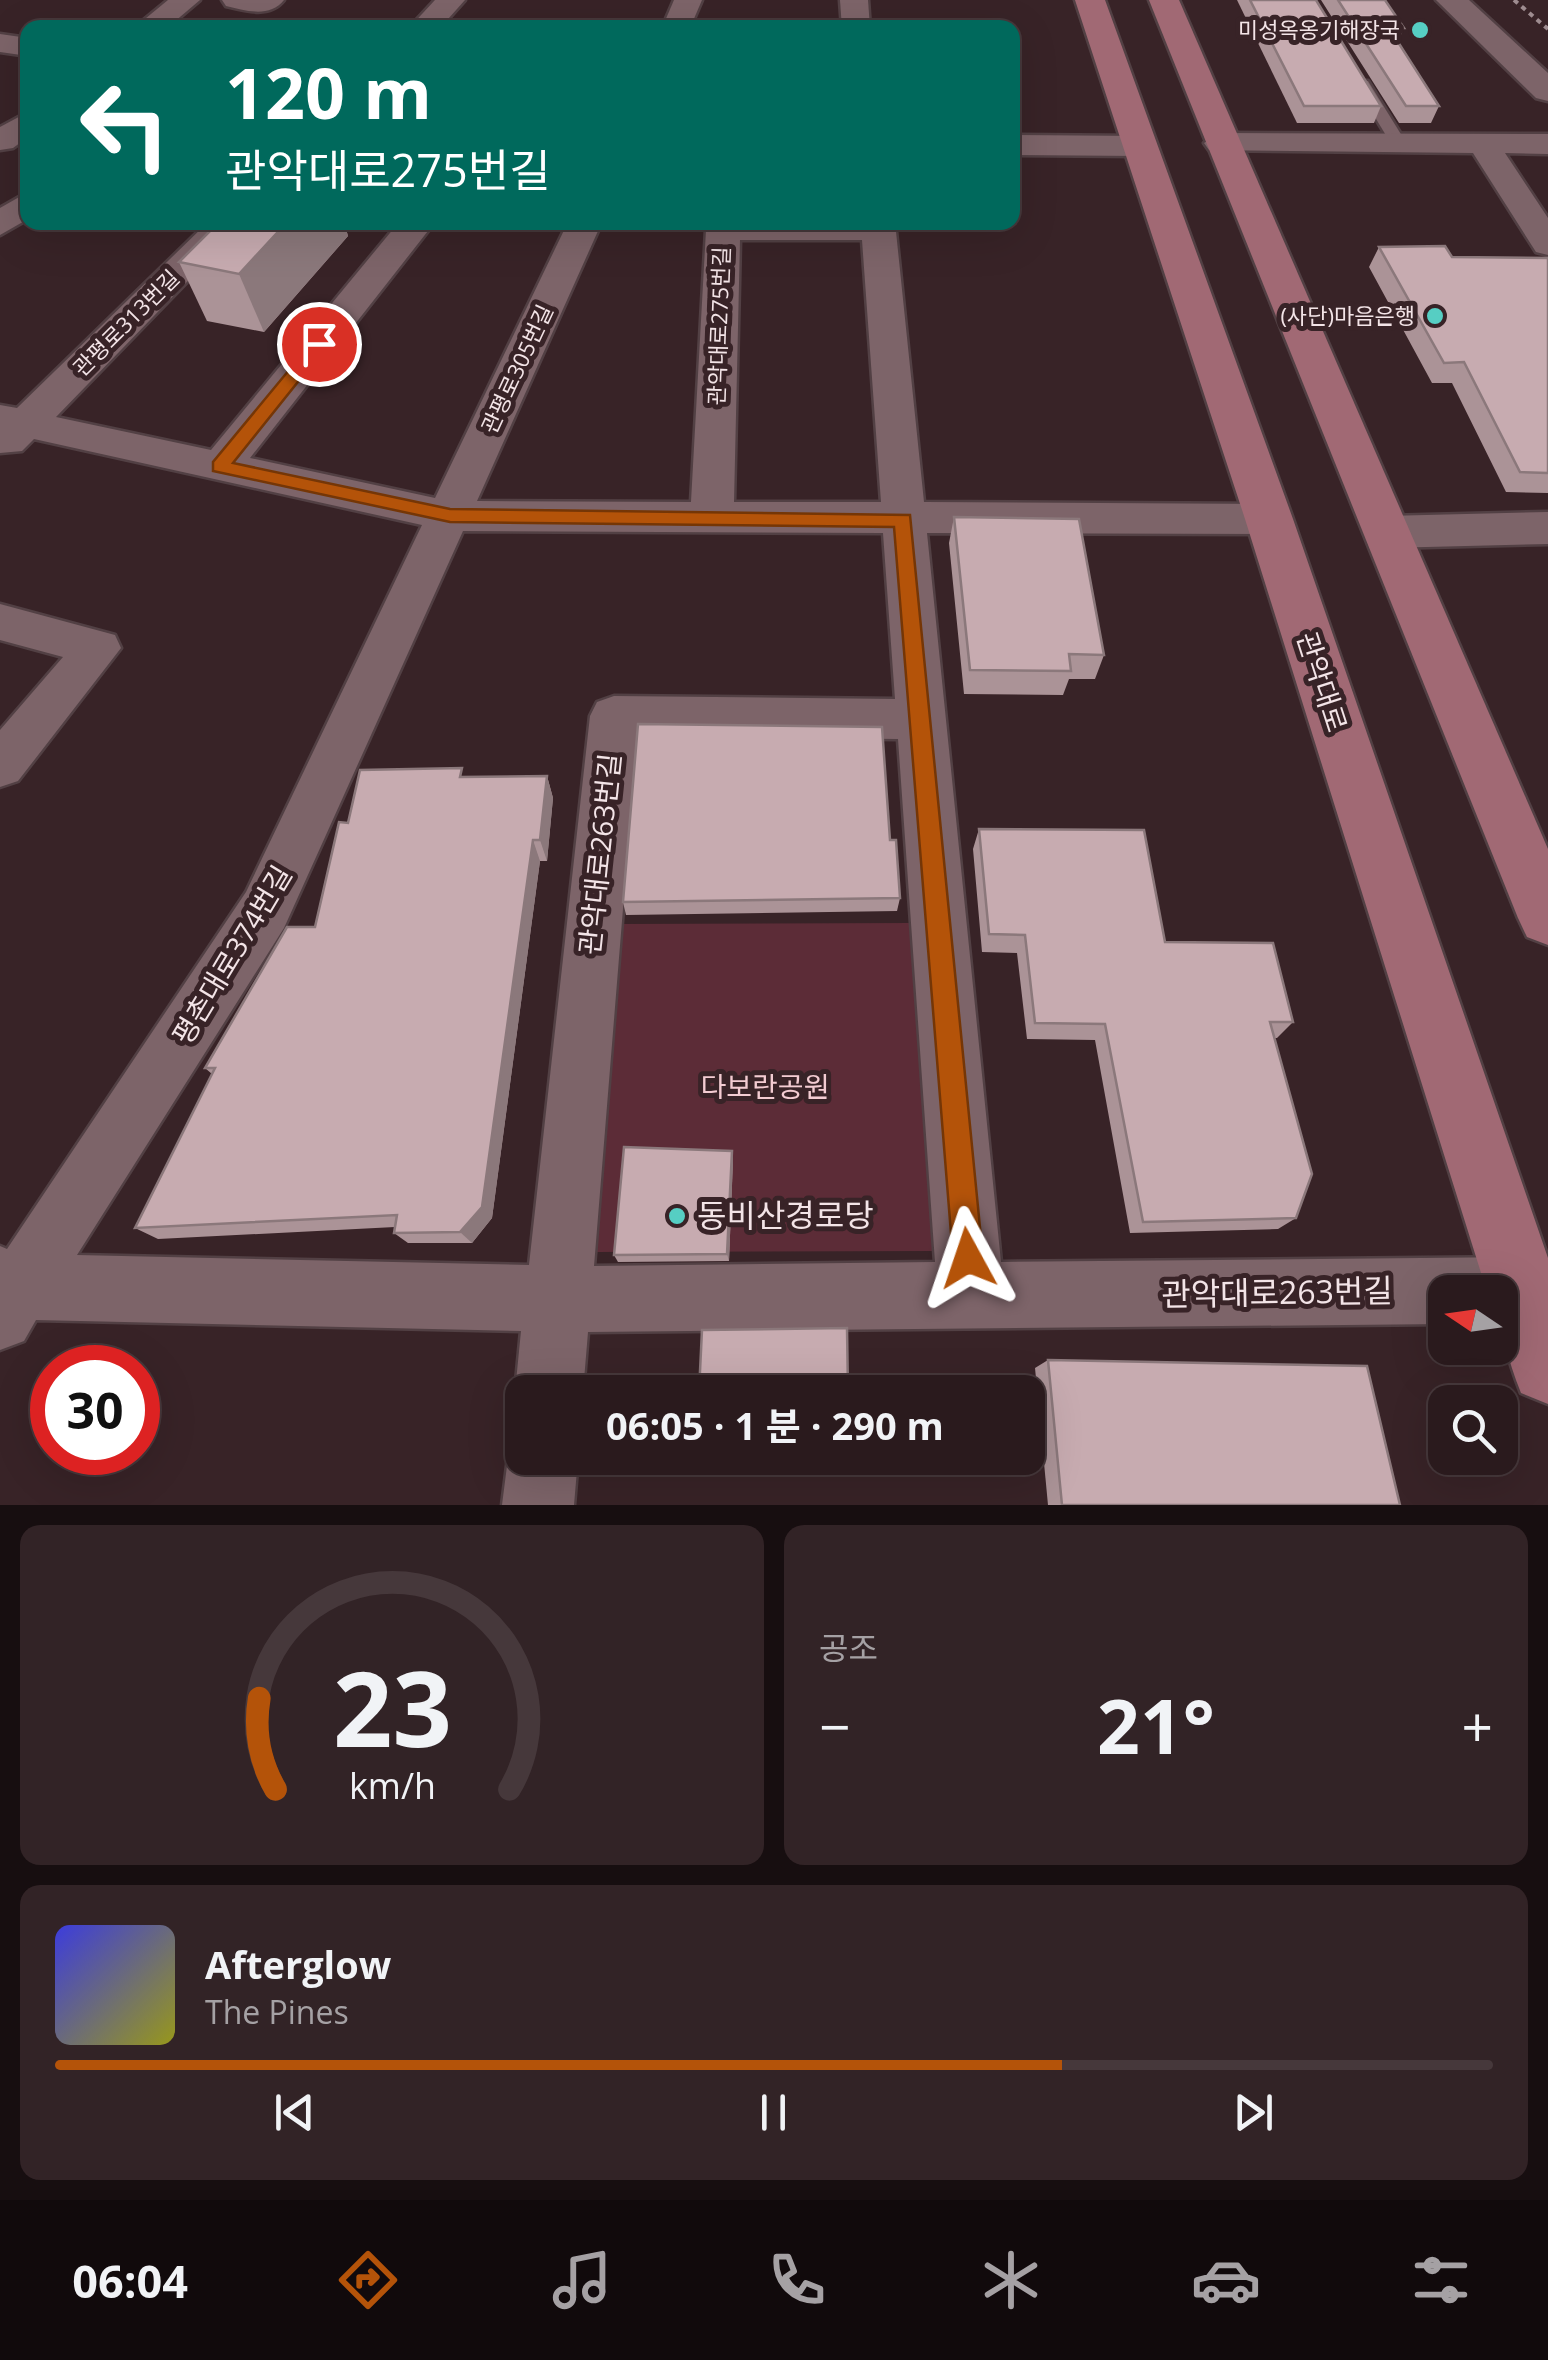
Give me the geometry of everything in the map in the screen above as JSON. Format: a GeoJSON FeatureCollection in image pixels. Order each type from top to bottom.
{"type":"FeatureCollection","features":[{"type":"Feature","properties":{"kind":"main road","name":"관악대로"},"geometry":{"type":"LineString","coordinates":[[1090,0],[1269,519],[1548,1366]]}},
{"type":"Feature","properties":{"kind":"main road"},"geometry":{"type":"LineString","coordinates":[[1164,0],[1220,143],[1548,918]]}},
{"type":"Feature","properties":{"kind":"street"},"geometry":{"type":"LineString","coordinates":[[159,20],[186,0]]}},
{"type":"Feature","properties":{"kind":"street"},"geometry":{"type":"LineString","coordinates":[[236,0],[270,0]]}},
{"type":"Feature","properties":{"kind":"street"},"geometry":{"type":"LineString","coordinates":[[431,20],[450,0]]}},
{"type":"Feature","properties":{"kind":"street"},"geometry":{"type":"LineString","coordinates":[[1450,0],[1548,91]]}},
{"type":"Feature","properties":{"kind":"street"},"geometry":{"type":"LineString","coordinates":[[1220,143],[1548,144]]}},
{"type":"Feature","properties":{"kind":"street"},"geometry":{"type":"LineString","coordinates":[[1483,144],[1548,246]]}},
{"type":"Feature","properties":{"kind":"street"},"geometry":{"type":"LineString","coordinates":[[1020,145],[1139,146]]}},
{"type":"Feature","properties":{"kind":"street"},"geometry":{"type":"LineString","coordinates":[[0,225],[20,209]]}},
{"type":"Feature","properties":{"kind":"street","name":"관평로313번길"},"geometry":{"type":"LineString","coordinates":[[8,430],[220,230]]}},
{"type":"Feature","properties":{"kind":"street"},"geometry":{"type":"LineString","coordinates":[[220,467],[412,230]]}},
{"type":"Feature","properties":{"kind":"street","name":"관평로305번길"},"geometry":{"type":"LineString","coordinates":[[450,516],[581,230]]}},
{"type":"Feature","properties":{"kind":"street","name":"관악대로275번길"},"geometry":{"type":"LineString","coordinates":[[712,518],[723,230]]}},
{"type":"Feature","properties":{"kind":"street","name":"관악대로275번길"},"geometry":{"type":"LineString","coordinates":[[879,230],[903,520]]}},
{"type":"Feature","properties":{"kind":"street"},"geometry":{"type":"LineString","coordinates":[[8,430],[220,467],[450,516],[1269,519]]}},
{"type":"Feature","properties":{"kind":"street","name":"평촌대로374번길"},"geometry":{"type":"LineString","coordinates":[[7,1295],[265,910],[450,516]]}},
{"type":"Feature","properties":{"kind":"street"},"geometry":{"type":"LineString","coordinates":[[903,520],[972,1297]]}},
{"type":"Feature","properties":{"kind":"street"},"geometry":{"type":"LineString","coordinates":[[1386,532],[1548,528]]}},
{"type":"Feature","properties":{"kind":"street"},"geometry":{"type":"LineString","coordinates":[[0,622],[98,648],[0,766]]}},
{"type":"Feature","properties":{"kind":"street","name":"관악대로263번길"},"geometry":{"type":"LineString","coordinates":[[558,1299],[614,716],[922,720]]}},
{"type":"Feature","properties":{"kind":"street","name":"관악대로263번길"},"geometry":{"type":"LineString","coordinates":[[7,1295],[558,1299],[1522,1290]]}},
{"type":"Feature","properties":{"kind":"street"},"geometry":{"type":"LineString","coordinates":[[551,1375],[558,1299]]}},
{"type":"Feature","properties":{"kind":"street"},"geometry":{"type":"LineString","coordinates":[[538,1505],[541,1475]]}},
{"type":"Feature","properties":{"kind":"lane"},"geometry":{"type":"LineString","coordinates":[[1351,64],[1400,144]]}},
{"type":"Feature","properties":{"kind":"path"},"geometry":{"type":"LineString","coordinates":[[1514,0],[1548,29]]}},
{"type":"Feature","properties":{"kind":"green space","name":"다보란공원"},"geometry":{"type":"Polygon","coordinates":[[[913,923],[938,1251],[591,1252],[618,924],[913,923]]]}},
{"type":"Feature","properties":{"kind":"building"},"geometry":{"type":"Polygon","coordinates":[[[1250,0],[1316,0],[1381,106],[1304,106],[1250,0]]]}},
{"type":"Feature","properties":{"kind":"building"},"geometry":{"type":"Polygon","coordinates":[[[1338,0],[1385,0],[1404,28],[1389,28],[1439,106],[1406,106],[1338,0]]]}},
{"type":"Feature","properties":{"kind":"building"},"geometry":{"type":"Polygon","coordinates":[[[211,230],[280,230],[239,274],[179,262],[211,230]]]}},
{"type":"Feature","properties":{"kind":"building"},"geometry":{"type":"Polygon","coordinates":[[[1445,246],[1452,257],[1548,258],[1548,473],[1520,472],[1464,362],[1444,363],[1379,247],[1445,246]]]}},
{"type":"Feature","properties":{"kind":"building"},"geometry":{"type":"Polygon","coordinates":[[[954,517],[1079,519],[1104,655],[1069,654],[1071,671],[970,670],[954,517]]]}},
{"type":"Feature","properties":{"kind":"building"},"geometry":{"type":"Polygon","coordinates":[[[638,724],[882,727],[890,840],[896,840],[900,898],[623,902],[638,724]]]}},
{"type":"Feature","properties":{"kind":"building"},"geometry":{"type":"Polygon","coordinates":[[[462,768],[460,777],[547,776],[540,840],[533,840],[482,1207],[460,1232],[394,1233],[397,1215],[135,1228],[215,1068],[205,1068],[287,927],[315,927],[339,822],[348,823],[360,770],[462,768]]]}},
{"type":"Feature","properties":{"kind":"building"},"geometry":{"type":"Polygon","coordinates":[[[979,829],[1144,830],[1165,942],[1273,943],[1293,1022],[1270,1022],[1312,1174],[1296,1218],[1143,1222],[1105,1024],[1035,1023],[1025,935],[989,934],[979,829]]]}},
{"type":"Feature","properties":{"kind":"building","name":"동비산경로당"},"geometry":{"type":"Polygon","coordinates":[[[624,1147],[732,1151],[727,1254],[614,1255],[624,1147]]]}},
{"type":"Feature","properties":{"kind":"building"},"geometry":{"type":"Polygon","coordinates":[[[847,1328],[848,1375],[700,1375],[702,1330],[847,1328]]]}},
{"type":"Feature","properties":{"kind":"building"},"geometry":{"type":"Polygon","coordinates":[[[1048,1360],[1367,1366],[1400,1505],[1062,1505],[1048,1360]]]}},
{"type":"Feature","properties":{"kind":"place","name":"미성옥옹기해장국"},"geometry":{"type":"Point","coordinates":[1420,30]}},
{"type":"Feature","properties":{"kind":"place","name":"(사단)마음은행"},"geometry":{"type":"Point","coordinates":[1435,316]}},
{"type":"Feature","properties":{"kind":"place","name":"동비산경로당"},"geometry":{"type":"Point","coordinates":[677,1216]}},
{"type":"Feature","properties":{"kind":"route"},"geometry":{"type":"LineString","coordinates":[[319,344],[220,467],[450,516],[903,520],[968,1258]]}}]}
